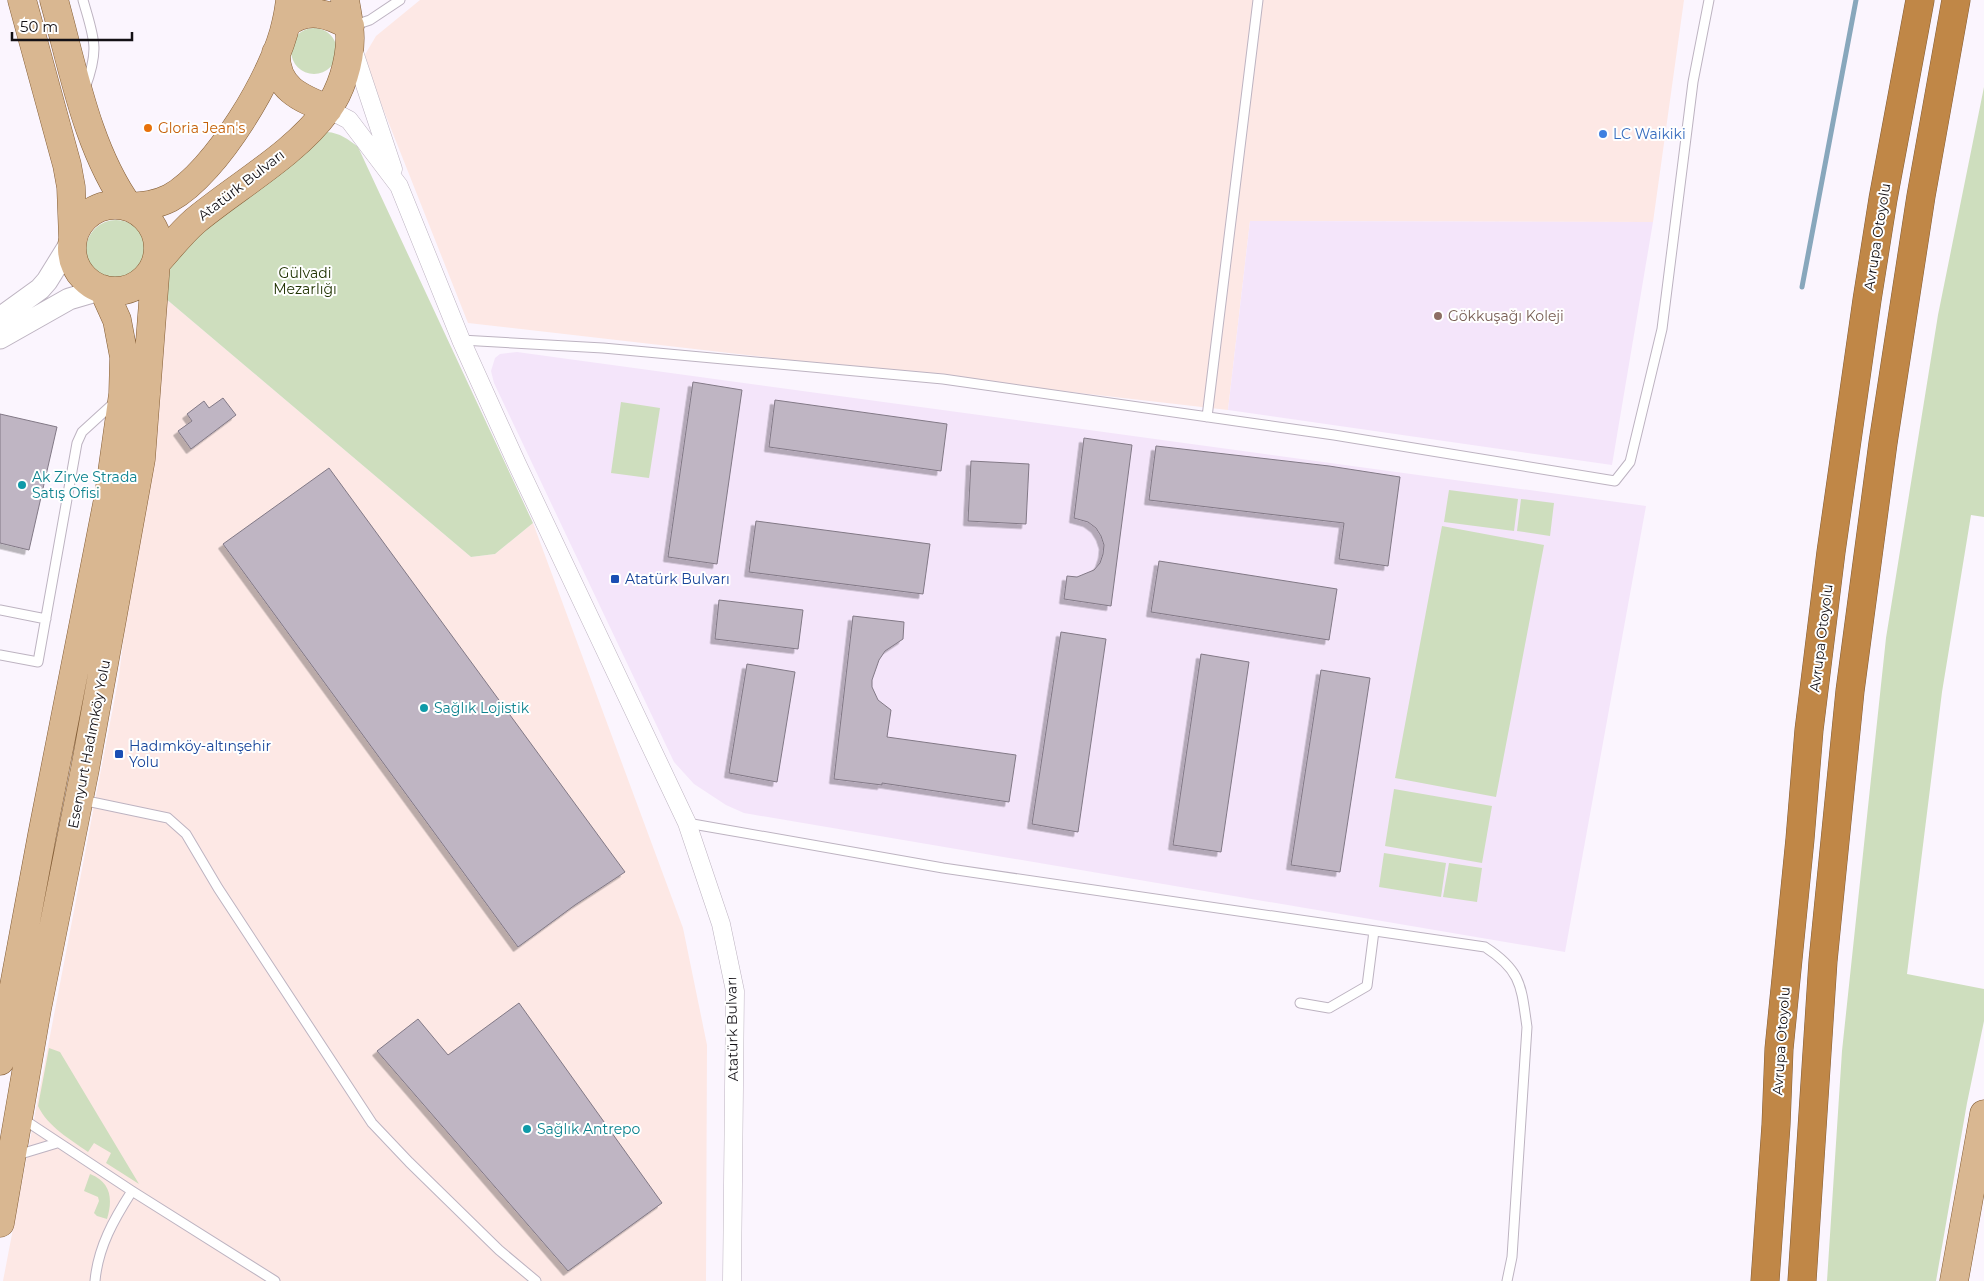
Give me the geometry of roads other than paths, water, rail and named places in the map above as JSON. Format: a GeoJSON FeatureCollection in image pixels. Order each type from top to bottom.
{"type":"FeatureCollection","features":[{"type":"Feature","properties":{"kind":"highway","name":"Avrupa Otoyolu"},"geometry":{"type":"LineString","coordinates":[[1765,1281],[1776,1124],[1779,1049],[1809,730],[1832,543],[1867,300],[1883,199],[1920,0]]}},
{"type":"Feature","properties":{"kind":"highway"},"geometry":{"type":"LineString","coordinates":[[1802,1281],[1823,961],[1850,690],[1883,443],[1916,225],[1956,0]]}},
{"type":"Feature","properties":{"kind":"main road"},"geometry":{"type":"LineString","coordinates":[[22,0],[67,165],[71,188],[72,252],[75,264],[91,284],[103,289],[122,290],[140,284],[150,274],[156,263],[159,249],[158,243],[151,223],[141,213],[129,207],[100,156],[81,97],[54,0]]}},
{"type":"Feature","properties":{"kind":"main road","name":"Atatürk Bulvarı"},"geometry":{"type":"LineString","coordinates":[[156,263],[193,223],[283,154],[328,109],[345,69],[350,33],[345,0]]}},
{"type":"Feature","properties":{"kind":"main road"},"geometry":{"type":"LineString","coordinates":[[73,239],[78,225],[88,214],[100,207],[152,205],[170,198],[183,189],[208,166],[229,139],[260,88],[276,53],[288,12],[298,16],[320,14],[336,18],[350,33]]}},
{"type":"Feature","properties":{"kind":"main road"},"geometry":{"type":"LineString","coordinates":[[276,53],[277,69],[288,87],[302,98],[328,109]]}},
{"type":"Feature","properties":{"kind":"main road","name":"Esenyurt Hadımköy Yolu"},"geometry":{"type":"LineString","coordinates":[[0,1223],[37,1009],[79,800],[141,460],[156,263]]}},
{"type":"Feature","properties":{"kind":"main road","name":"Esenyurt Hadımköy Yolu"},"geometry":{"type":"LineString","coordinates":[[0,1061],[109,494],[123,394],[124,356],[117,320],[103,289]]}},
{"type":"Feature","properties":{"kind":"main road"},"geometry":{"type":"LineString","coordinates":[[1954,1281],[1984,1114]]}},
{"type":"Feature","properties":{"kind":"street","name":"Atatürk Bulvarı"},"geometry":{"type":"LineString","coordinates":[[350,33],[399,186],[461,340],[517,464],[687,823],[721,924],[735,990],[732,1281]]}},
{"type":"Feature","properties":{"kind":"street","name":"Atatürk Bulvarı"},"geometry":{"type":"LineString","coordinates":[[328,109],[345,117],[353,124],[399,186]]}},
{"type":"Feature","properties":{"kind":"street"},"geometry":{"type":"LineString","coordinates":[[0,318],[40,289],[59,265],[73,239]]}},
{"type":"Feature","properties":{"kind":"street"},"geometry":{"type":"LineString","coordinates":[[0,338],[69,299],[103,289]]}},
{"type":"Feature","properties":{"kind":"lane"},"geometry":{"type":"LineString","coordinates":[[81,97],[93,64],[95,52],[83,0]]}},
{"type":"Feature","properties":{"kind":"lane"},"geometry":{"type":"LineString","coordinates":[[350,33],[400,0]]}},
{"type":"Feature","properties":{"kind":"lane"},"geometry":{"type":"LineString","coordinates":[[1207,417],[1258,0]]}},
{"type":"Feature","properties":{"kind":"lane"},"geometry":{"type":"LineString","coordinates":[[461,340],[603,348],[942,379],[1334,435],[1614,481],[1630,462],[1662,329],[1693,82],[1709,0]]}},
{"type":"Feature","properties":{"kind":"lane"},"geometry":{"type":"LineString","coordinates":[[0,655],[38,662],[79,437],[88,425],[123,394]]}},
{"type":"Feature","properties":{"kind":"lane"},"geometry":{"type":"LineString","coordinates":[[0,610],[46,619]]}},
{"type":"Feature","properties":{"kind":"lane"},"geometry":{"type":"LineString","coordinates":[[79,800],[168,818],[186,834],[218,888],[372,1123],[408,1162],[499,1250],[536,1281]]}},
{"type":"Feature","properties":{"kind":"lane"},"geometry":{"type":"LineString","coordinates":[[687,823],[943,868],[1485,947],[1502,958],[1517,975],[1527,1027],[1512,1257],[1507,1281]]}},
{"type":"Feature","properties":{"kind":"lane"},"geometry":{"type":"LineString","coordinates":[[1300,1003],[1329,1008],[1367,986],[1374,931]]}},
{"type":"Feature","properties":{"kind":"lane"},"geometry":{"type":"LineString","coordinates":[[19,1116],[57,1143],[275,1281]]}},
{"type":"Feature","properties":{"kind":"lane"},"geometry":{"type":"LineString","coordinates":[[12,1157],[57,1143]]}},
{"type":"Feature","properties":{"kind":"lane"},"geometry":{"type":"LineString","coordinates":[[95,1281],[97,1262],[105,1238],[132,1191]]}},
{"type":"Feature","properties":{"kind":"waterway"},"geometry":{"type":"LineString","coordinates":[[1802,287],[1856,0]]}},
{"type":"Feature","properties":{"kind":"place","name":"Gloria Jean's"},"geometry":{"type":"Point","coordinates":[148,128]}},
{"type":"Feature","properties":{"kind":"place","name":"LC Waikiki"},"geometry":{"type":"Point","coordinates":[1603,134]}},
{"type":"Feature","properties":{"kind":"place","name":"Gökkuşağı Koleji"},"geometry":{"type":"Point","coordinates":[1438,316]}},
{"type":"Feature","properties":{"kind":"place","name":"Ak Zirve Strada Satış Ofisi"},"geometry":{"type":"Point","coordinates":[22,485]}},
{"type":"Feature","properties":{"kind":"place","name":"Atatürk Bulvarı"},"geometry":{"type":"Point","coordinates":[615,579]}},
{"type":"Feature","properties":{"kind":"place","name":"Sağlık Lojistik"},"geometry":{"type":"Point","coordinates":[424,708]}},
{"type":"Feature","properties":{"kind":"place","name":"Hadımköy-altınşehir Yolu"},"geometry":{"type":"Point","coordinates":[119,754]}},
{"type":"Feature","properties":{"kind":"place","name":"Sağlık Antrepo"},"geometry":{"type":"Point","coordinates":[527,1129]}},
{"type":"Feature","properties":{"kind":"park label","name":"Gülvadi Mezarlığı"},"geometry":{"type":"Point","coordinates":[305,282]}}]}
